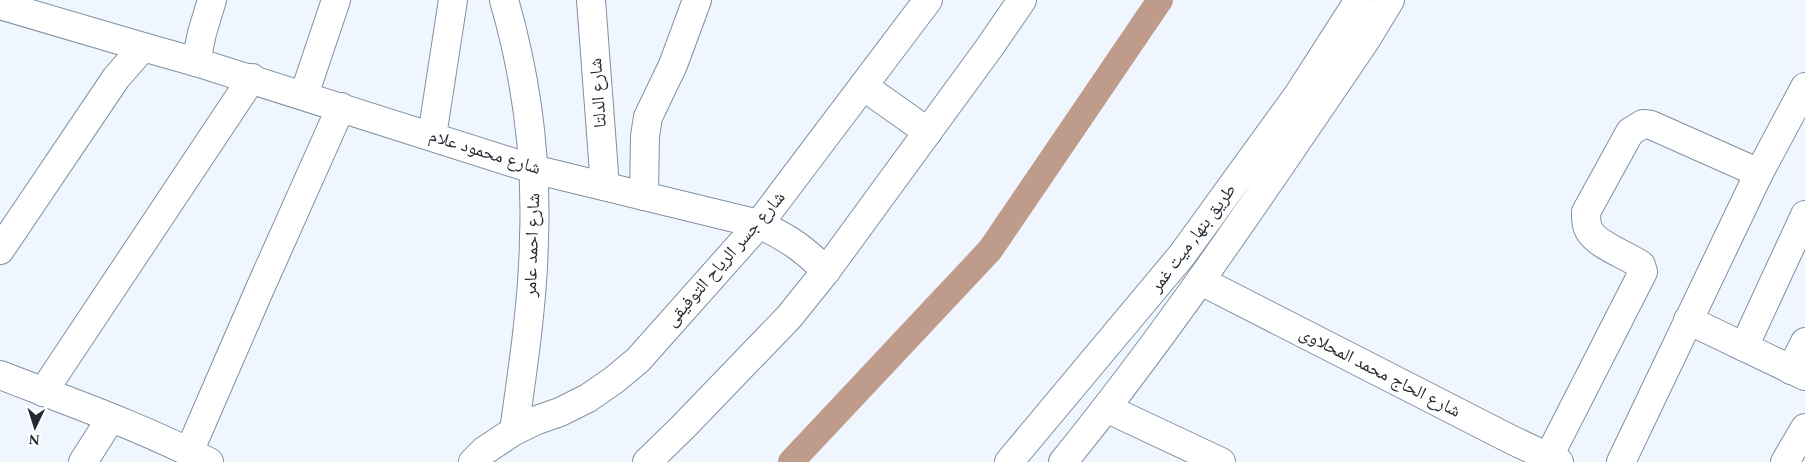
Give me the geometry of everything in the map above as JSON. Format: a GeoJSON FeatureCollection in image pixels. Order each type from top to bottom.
{"type":"FeatureCollection","features":[{"type":"Feature","properties":{"kind":"main road"},"geometry":{"type":"LineString","coordinates":[[196,62],[212,0]]}},
{"type":"Feature","properties":{"kind":"main road"},"geometry":{"type":"LineString","coordinates":[[304,95],[336,0]]}},
{"type":"Feature","properties":{"kind":"main road"},"geometry":{"type":"LineString","coordinates":[[432,136],[453,0]]}},
{"type":"Feature","properties":{"kind":"main road","name":"شارع احمد عامر"},"geometry":{"type":"LineString","coordinates":[[504,0],[521,68],[534,168],[534,238],[528,328],[514,431]]}},
{"type":"Feature","properties":{"kind":"main road","name":"شارع الدلتا"},"geometry":{"type":"LineString","coordinates":[[591,0],[605,186]]}},
{"type":"Feature","properties":{"kind":"main road"},"geometry":{"type":"LineString","coordinates":[[644,196],[645,136],[648,117],[672,65],[697,0]]}},
{"type":"Feature","properties":{"kind":"main road","name":"شارع جسر الرياح التوفيقى"},"geometry":{"type":"LineString","coordinates":[[473,462],[484,451],[514,431],[588,398],[638,360],[759,224],[928,0]]}},
{"type":"Feature","properties":{"kind":"main road"},"geometry":{"type":"LineString","coordinates":[[647,462],[683,428],[789,317],[826,271],[1022,0]]}},
{"type":"Feature","properties":{"kind":"main road","name":"طريق بنها, ميت غمر"},"geometry":{"type":"LineString","coordinates":[[1009,462],[1182,255],[1298,95],[1359,0]]}},
{"type":"Feature","properties":{"kind":"main road","name":"طريق بنها, ميت غمر"},"geometry":{"type":"LineString","coordinates":[[1063,462],[1201,281],[1367,38],[1390,0]]}},
{"type":"Feature","properties":{"kind":"main road","name":"شارع محمود علام"},"geometry":{"type":"LineString","coordinates":[[0,5],[252,78],[534,168],[759,224],[784,236],[807,252],[826,271]]}},
{"type":"Feature","properties":{"kind":"main road"},"geometry":{"type":"LineString","coordinates":[[0,250],[116,78],[143,47]]}},
{"type":"Feature","properties":{"kind":"main road"},"geometry":{"type":"LineString","coordinates":[[43,392],[252,78]]}},
{"type":"Feature","properties":{"kind":"main road"},"geometry":{"type":"LineString","coordinates":[[863,86],[928,132]]}},
{"type":"Feature","properties":{"kind":"main road"},"geometry":{"type":"LineString","coordinates":[[1621,462],[1759,173],[1803,96]]}},
{"type":"Feature","properties":{"kind":"main road"},"geometry":{"type":"LineString","coordinates":[[0,375],[111,418],[199,457],[258,292],[341,107]]}},
{"type":"Feature","properties":{"kind":"main road"},"geometry":{"type":"LineString","coordinates":[[1551,460],[1643,272],[1641,265],[1597,240],[1590,232],[1586,223],[1586,212],[1630,132],[1644,124],[1651,125],[1759,173]]}},
{"type":"Feature","properties":{"kind":"main road"},"geometry":{"type":"LineString","coordinates":[[1744,347],[1805,215]]}},
{"type":"Feature","properties":{"kind":"main road","name":"شارع الحاج محمد المحلاوى"},"geometry":{"type":"LineString","coordinates":[[1201,281],[1551,460]]}},
{"type":"Feature","properties":{"kind":"main road"},"geometry":{"type":"LineString","coordinates":[[1688,320],[1798,373],[1805,342]]}},
{"type":"Feature","properties":{"kind":"main road"},"geometry":{"type":"LineString","coordinates":[[1076,384],[1106,408],[1221,462]]}},
{"type":"Feature","properties":{"kind":"main road"},"geometry":{"type":"LineString","coordinates":[[82,462],[111,418]]}},
{"type":"Feature","properties":{"kind":"main road"},"geometry":{"type":"LineString","coordinates":[[1785,462],[1805,428]]}},
{"type":"Feature","properties":{"kind":"waterway"},"geometry":{"type":"LineString","coordinates":[[791,462],[990,250],[1160,0]]}}]}
